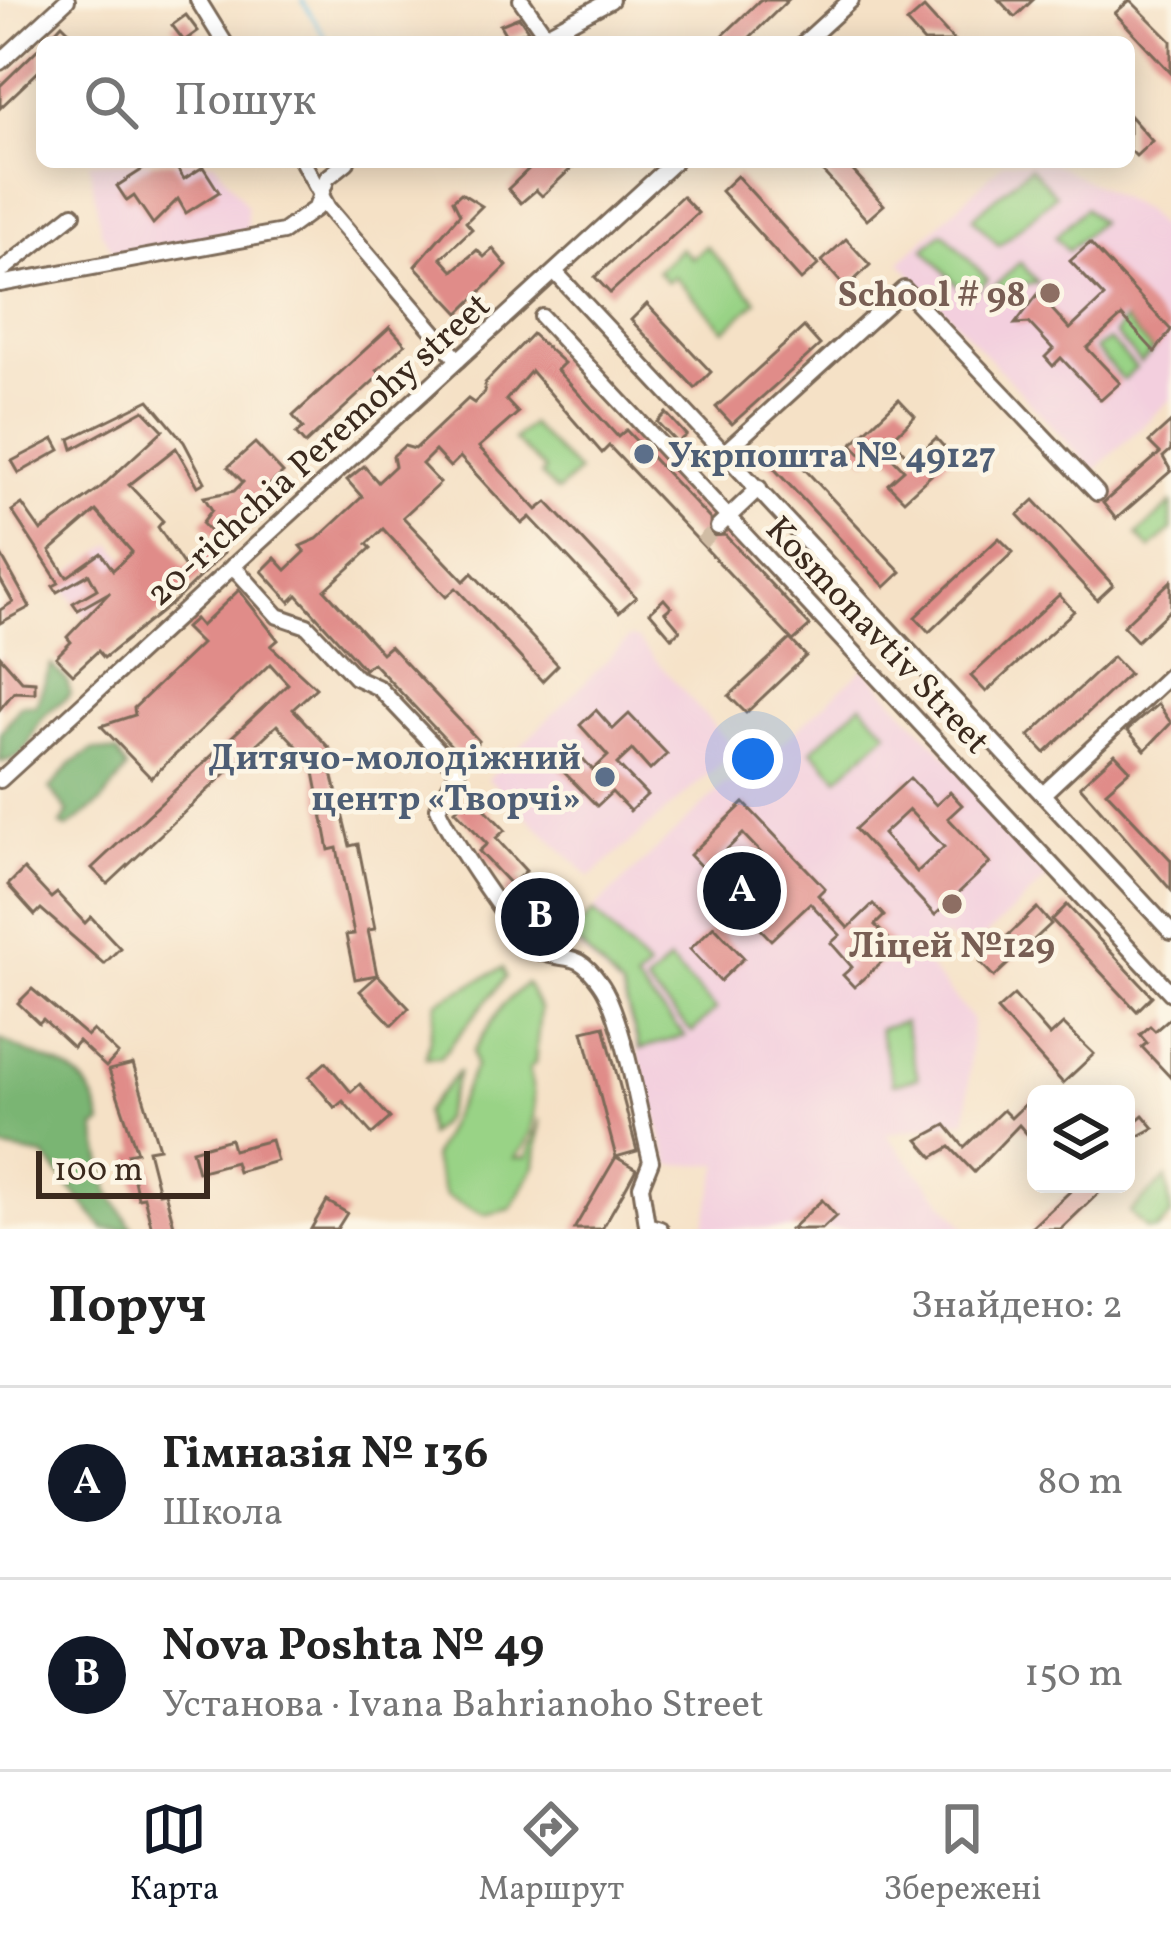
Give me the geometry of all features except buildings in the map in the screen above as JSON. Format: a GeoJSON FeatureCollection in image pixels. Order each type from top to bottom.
{"type":"FeatureCollection","features":[{"type":"Feature","properties":{"kind":"street"},"geometry":{"type":"LineString","coordinates":[[0,62],[67,0]]}},
{"type":"Feature","properties":{"kind":"street"},"geometry":{"type":"LineString","coordinates":[[198,0],[220,36]]}},
{"type":"Feature","properties":{"kind":"street"},"geometry":{"type":"LineString","coordinates":[[521,0],[537,36]]}},
{"type":"Feature","properties":{"kind":"street"},"geometry":{"type":"LineString","coordinates":[[542,36],[610,0]]}},
{"type":"Feature","properties":{"kind":"street"},"geometry":{"type":"LineString","coordinates":[[812,36],[851,0]]}},
{"type":"Feature","properties":{"kind":"street"},"geometry":{"type":"LineString","coordinates":[[306,168],[322,198],[458,360]]}},
{"type":"Feature","properties":{"kind":"street"},"geometry":{"type":"LineString","coordinates":[[0,284],[283,232],[322,198],[327,178],[340,168]]}},
{"type":"Feature","properties":{"kind":"street","name":"20-richchia Peremohy street"},"geometry":{"type":"LineString","coordinates":[[0,780],[668,168]]}},
{"type":"Feature","properties":{"kind":"street"},"geometry":{"type":"LineString","coordinates":[[0,272],[73,214]]}},
{"type":"Feature","properties":{"kind":"street","name":"Kosmonavtiv Street"},"geometry":{"type":"LineString","coordinates":[[555,272],[1171,932]]}},
{"type":"Feature","properties":{"kind":"street"},"geometry":{"type":"LineString","coordinates":[[725,452],[904,289],[1097,493]]}},
{"type":"Feature","properties":{"kind":"street","name":"Kosmonavtiv Street"},"geometry":{"type":"LineString","coordinates":[[542,317],[723,522],[1171,993]]}},
{"type":"Feature","properties":{"kind":"street"},"geometry":{"type":"LineString","coordinates":[[723,522],[759,488]]}},
{"type":"Feature","properties":{"kind":"street"},"geometry":{"type":"LineString","coordinates":[[232,566],[278,616],[307,626],[356,677],[379,688],[458,771],[438,808],[442,823],[483,876],[499,910],[535,950],[574,956],[605,989],[651,1161],[641,1186],[654,1227]]}},
{"type":"Feature","properties":{"kind":"street"},"geometry":{"type":"LineString","coordinates":[[1042,794],[1171,674]]}},
{"type":"Feature","properties":{"kind":"shaded area"},"geometry":{"type":"Polygon","coordinates":[[[90,168],[219,168],[247,206],[247,233],[117,258],[101,231],[90,168]]]}},
{"type":"Feature","properties":{"kind":"shaded area","name":"School # 98"},"geometry":{"type":"Polygon","coordinates":[[[998,168],[1062,168],[1143,210],[1171,239],[1171,399],[1094,471],[900,262],[998,168]]]}},
{"type":"Feature","properties":{"kind":"shaded area"},"geometry":{"type":"Polygon","coordinates":[[[112,544],[155,592],[85,617],[59,580],[112,544]]]}},
{"type":"Feature","properties":{"kind":"shaded area"},"geometry":{"type":"Polygon","coordinates":[[[629,638],[637,639],[729,743],[725,760],[590,877],[488,779],[629,638]]]}},
{"type":"Feature","properties":{"kind":"shaded area"},"geometry":{"type":"Polygon","coordinates":[[[864,668],[1054,872],[969,951],[945,936],[921,958],[972,1019],[967,1119],[886,1134],[966,1229],[703,1229],[720,1164],[670,1165],[620,990],[566,936],[725,784],[738,784],[864,668]]]}},
{"type":"Feature","properties":{"kind":"green space"},"geometry":{"type":"Polygon","coordinates":[[[1029,168],[1056,195],[999,246],[973,218],[1029,168]]]}},
{"type":"Feature","properties":{"kind":"green space"},"geometry":{"type":"Polygon","coordinates":[[[1085,208],[1099,222],[1068,251],[1055,237],[1085,208]]]}},
{"type":"Feature","properties":{"kind":"green space"},"geometry":{"type":"Polygon","coordinates":[[[943,232],[988,280],[969,298],[924,249],[943,232]]]}},
{"type":"Feature","properties":{"kind":"green space"},"geometry":{"type":"Polygon","coordinates":[[[706,246],[757,301],[725,330],[674,276],[667,282],[657,271],[681,248],[692,259],[706,246]]]}},
{"type":"Feature","properties":{"kind":"green space"},"geometry":{"type":"Polygon","coordinates":[[[1020,262],[1038,283],[991,290],[1020,262]]]}},
{"type":"Feature","properties":{"kind":"green space"},"geometry":{"type":"Polygon","coordinates":[[[1124,320],[1153,351],[1141,363],[1115,334],[1124,320]]]}},
{"type":"Feature","properties":{"kind":"green space"},"geometry":{"type":"Polygon","coordinates":[[[1109,340],[1136,368],[1123,380],[1095,349],[1109,340]]]}},
{"type":"Feature","properties":{"kind":"green space"},"geometry":{"type":"Polygon","coordinates":[[[530,424],[578,472],[557,492],[541,475],[545,470],[514,440],[530,424]]]}},
{"type":"Feature","properties":{"kind":"green space"},"geometry":{"type":"Polygon","coordinates":[[[1171,504],[1171,530],[1150,549],[1137,535],[1171,504]]]}},
{"type":"Feature","properties":{"kind":"green space"},"geometry":{"type":"Polygon","coordinates":[[[51,665],[67,681],[70,694],[43,717],[23,752],[0,762],[0,733],[21,705],[36,705],[51,665]]]}},
{"type":"Feature","properties":{"kind":"green space"},"geometry":{"type":"Polygon","coordinates":[[[861,704],[888,732],[838,778],[812,750],[861,704]]]}},
{"type":"Feature","properties":{"kind":"green space"},"geometry":{"type":"Polygon","coordinates":[[[93,750],[117,752],[127,769],[102,802],[67,828],[61,825],[68,812],[50,789],[71,764],[93,750]]]}},
{"type":"Feature","properties":{"kind":"green space"},"geometry":{"type":"Polygon","coordinates":[[[594,912],[648,969],[636,982],[685,1036],[640,1049],[622,989],[570,935],[594,912]]]}},
{"type":"Feature","properties":{"kind":"green space"},"geometry":{"type":"Polygon","coordinates":[[[669,961],[716,1009],[692,1032],[646,984],[669,961]]]}},
{"type":"Feature","properties":{"kind":"green space"},"geometry":{"type":"Polygon","coordinates":[[[503,968],[506,977],[440,1058],[426,1058],[437,1002],[503,968]]]}},
{"type":"Feature","properties":{"kind":"green space"},"geometry":{"type":"Polygon","coordinates":[[[526,983],[540,1009],[535,1063],[529,1069],[534,1117],[515,1158],[527,1157],[540,1119],[535,1166],[511,1209],[485,1215],[445,1196],[432,1158],[475,1067],[473,1051],[503,1005],[526,983]]]}},
{"type":"Feature","properties":{"kind":"green space"},"geometry":{"type":"Polygon","coordinates":[[[904,1022],[918,1078],[893,1084],[879,1029],[904,1022]]]}},
{"type":"Feature","properties":{"kind":"green space"},"geometry":{"type":"Polygon","coordinates":[[[0,1039],[64,1068],[88,1088],[102,1124],[95,1128],[109,1192],[133,1229],[104,1229],[44,1156],[0,1148],[0,1039]]]}},
{"type":"Feature","properties":{"kind":"green space"},"geometry":{"type":"Polygon","coordinates":[[[459,1071],[443,1119],[428,1135],[424,1112],[459,1071]]]}},
{"type":"Feature","properties":{"kind":"green space"},"geometry":{"type":"Polygon","coordinates":[[[1166,1178],[1171,1216],[1157,1229],[1146,1229],[1130,1212],[1166,1178]]]}},
{"type":"Feature","properties":{"kind":"waterway"},"geometry":{"type":"LineString","coordinates":[[302,0],[324,36]]}},
{"type":"Feature","properties":{"kind":"tunnel"},"geometry":{"type":"LineString","coordinates":[[701,543],[718,527]]}},
{"type":"Feature","properties":{"kind":"place","name":"School # 98"},"geometry":{"type":"Point","coordinates":[1050,293]}},
{"type":"Feature","properties":{"kind":"place","name":"Укрпошта № 49127"},"geometry":{"type":"Point","coordinates":[644,454]}},
{"type":"Feature","properties":{"kind":"place","name":"Дитячо-молодіжний центр «Творчі»"},"geometry":{"type":"Point","coordinates":[605,777]}},
{"type":"Feature","properties":{"kind":"place","name":"Гімназія № 136"},"geometry":{"type":"Point","coordinates":[742,891]}},
{"type":"Feature","properties":{"kind":"place","name":"Ліцей №129"},"geometry":{"type":"Point","coordinates":[952,904]}},
{"type":"Feature","properties":{"kind":"place","name":"Nova Poshta № 49"},"geometry":{"type":"Point","coordinates":[540,917]}}]}
